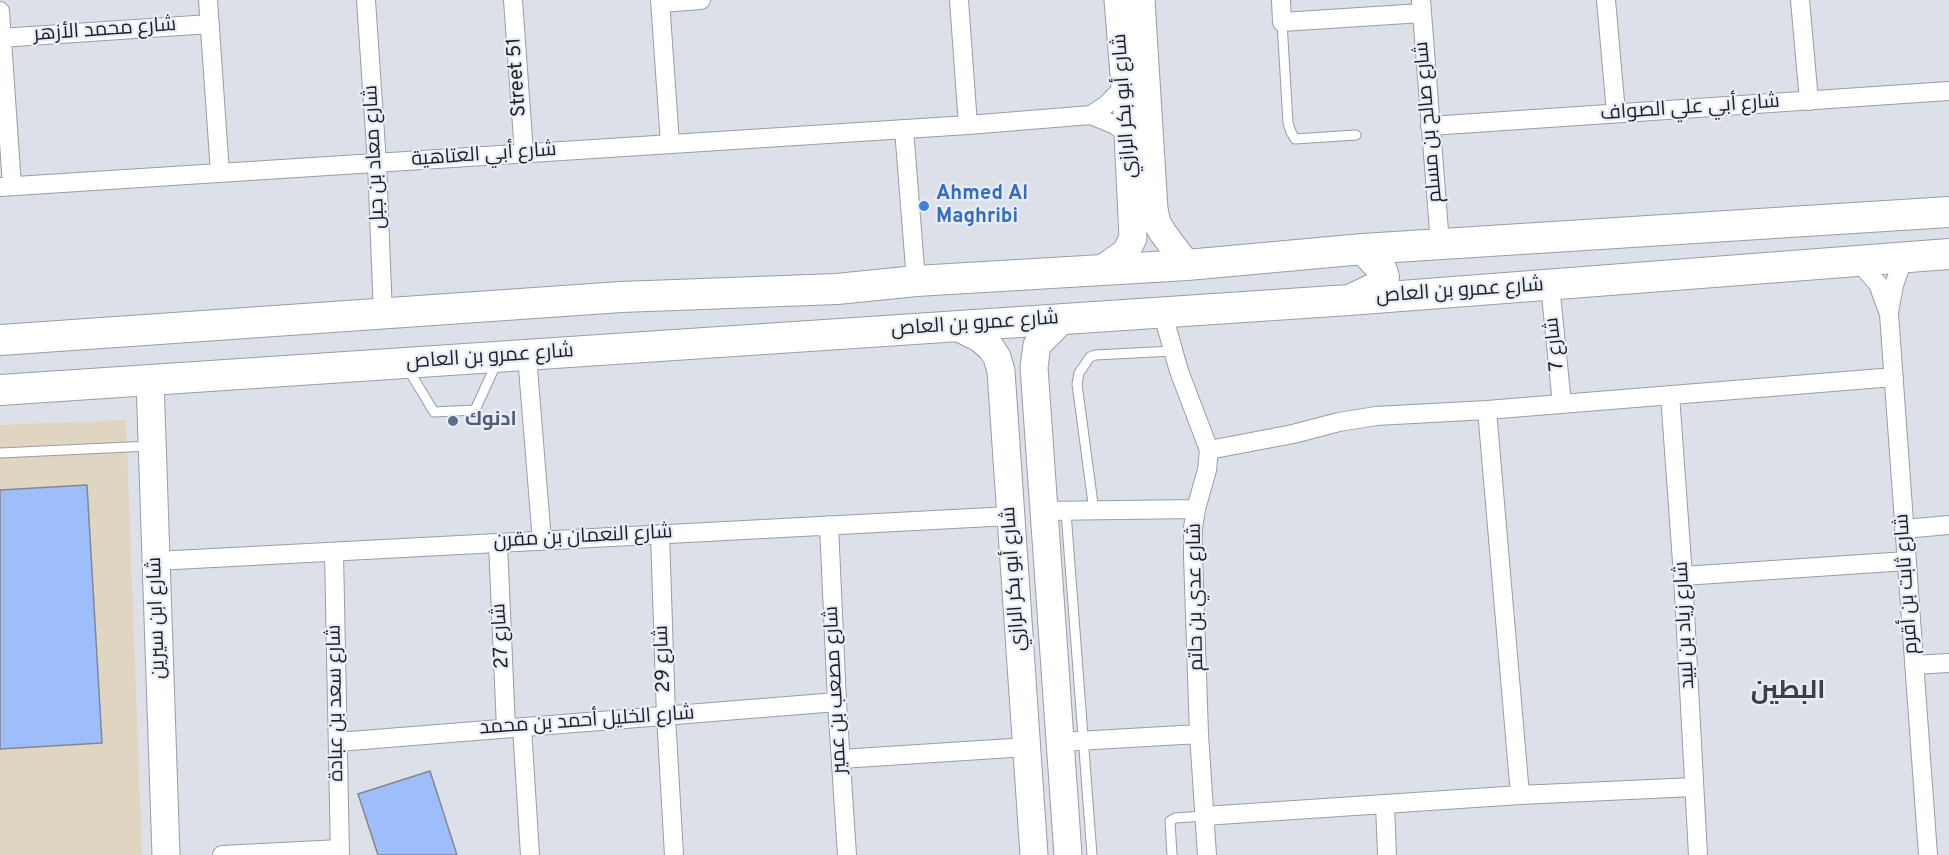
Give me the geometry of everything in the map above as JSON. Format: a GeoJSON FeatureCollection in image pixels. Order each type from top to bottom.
{"type":"FeatureCollection","features":[{"type":"Feature","properties":{"kind":"main road"},"geometry":{"type":"LineString","coordinates":[[0,340],[621,297],[837,289],[916,281],[1187,265],[1363,249],[1949,212]]}},
{"type":"Feature","properties":{"kind":"main road"},"geometry":{"type":"LineString","coordinates":[[1349,300],[1379,286],[1384,276],[1381,267],[1363,249]]}},
{"type":"Feature","properties":{"kind":"main road","name":"شارع عمرو بن العاص"},"geometry":{"type":"LineString","coordinates":[[0,390],[810,338],[1949,255]]}},
{"type":"Feature","properties":{"kind":"main road"},"geometry":{"type":"LineString","coordinates":[[810,338],[786,332],[781,316],[784,308],[796,300],[837,289]]}},
{"type":"Feature","properties":{"kind":"street"},"geometry":{"type":"LineString","coordinates":[[208,0],[220,173]]}},
{"type":"Feature","properties":{"kind":"street","name":"شارع معاد بن جبل"},"geometry":{"type":"LineString","coordinates":[[366,0],[377,163],[383,315]]}},
{"type":"Feature","properties":{"kind":"street","name":"Street 51"},"geometry":{"type":"LineString","coordinates":[[513,0],[524,153]]}},
{"type":"Feature","properties":{"kind":"street"},"geometry":{"type":"LineString","coordinates":[[670,144],[660,1],[701,0]]}},
{"type":"Feature","properties":{"kind":"street"},"geometry":{"type":"LineString","coordinates":[[959,0],[968,125]]}},
{"type":"Feature","properties":{"kind":"street","name":"شارع أبو بكر الرازي"},"geometry":{"type":"LineString","coordinates":[[1102,269],[1126,252],[1133,238],[1118,0]]}},
{"type":"Feature","properties":{"kind":"street","name":"شارع أبو بكر الرازي"},"geometry":{"type":"LineString","coordinates":[[1141,0],[1154,210],[1157,224],[1187,265]]}},
{"type":"Feature","properties":{"kind":"street"},"geometry":{"type":"LineString","coordinates":[[1281,0],[1282,22],[1421,7]]}},
{"type":"Feature","properties":{"kind":"street"},"geometry":{"type":"LineString","coordinates":[[1606,0],[1616,113]]}},
{"type":"Feature","properties":{"kind":"street"},"geometry":{"type":"LineString","coordinates":[[1800,0],[1809,101]]}},
{"type":"Feature","properties":{"kind":"street","name":"شارع صالح بن مسلم"},"geometry":{"type":"LineString","coordinates":[[1421,7],[1440,244]]}},
{"type":"Feature","properties":{"kind":"street"},"geometry":{"type":"LineString","coordinates":[[0,10],[6,186]]}},
{"type":"Feature","properties":{"kind":"street","name":"شارع محمد اﻷزهر"},"geometry":{"type":"LineString","coordinates":[[1,38],[210,24]]}},
{"type":"Feature","properties":{"kind":"street"},"geometry":{"type":"LineString","coordinates":[[1091,115],[1106,105],[1125,86]]}},
{"type":"Feature","properties":{"kind":"street","name":"شارع أبي علي الصواف"},"geometry":{"type":"LineString","coordinates":[[1430,126],[1949,91]]}},
{"type":"Feature","properties":{"kind":"street"},"geometry":{"type":"LineString","coordinates":[[1091,115],[1107,121],[1128,134]]}},
{"type":"Feature","properties":{"kind":"street","name":"شارع أبي العتاهية"},"geometry":{"type":"LineString","coordinates":[[6,186],[968,125],[1091,115]]}},
{"type":"Feature","properties":{"kind":"street"},"geometry":{"type":"LineString","coordinates":[[904,129],[916,281]]}},
{"type":"Feature","properties":{"kind":"street","name":"شارع ثابت بن أقرم"},"geometry":{"type":"LineString","coordinates":[[1904,257],[1894,285],[1889,314],[1928,855]]}},
{"type":"Feature","properties":{"kind":"street","name":"شارع ثابت بن أقرم"},"geometry":{"type":"LineString","coordinates":[[1857,261],[1878,284],[1889,314]]}},
{"type":"Feature","properties":{"kind":"street","name":"شارع 7"},"geometry":{"type":"LineString","coordinates":[[1550,285],[1562,404]]}},
{"type":"Feature","properties":{"kind":"street","name":"شارع عدي بن حاتم"},"geometry":{"type":"LineString","coordinates":[[1162,311],[1172,351],[1209,450],[1207,470],[1196,508],[1192,556],[1199,734],[1207,855]]}},
{"type":"Feature","properties":{"kind":"street","name":"شارع أبو بكر الرازي"},"geometry":{"type":"LineString","coordinates":[[1063,319],[1037,345],[1034,367],[1054,512],[1072,741],[1068,855]]}},
{"type":"Feature","properties":{"kind":"street","name":"شارع أبو بكر الرازي"},"geometry":{"type":"LineString","coordinates":[[955,326],[979,338],[991,348],[997,357],[1001,371],[1034,855]]}},
{"type":"Feature","properties":{"kind":"street"},"geometry":{"type":"LineString","coordinates":[[513,357],[542,541]]}},
{"type":"Feature","properties":{"kind":"street"},"geometry":{"type":"LineString","coordinates":[[1209,450],[1376,416],[1487,410],[1894,377]]}},
{"type":"Feature","properties":{"kind":"street","name":"شارع ابن سيرين"},"geometry":{"type":"LineString","coordinates":[[150,380],[166,855]]}},
{"type":"Feature","properties":{"kind":"street","name":"شارع زياد بن لبيد"},"geometry":{"type":"LineString","coordinates":[[1670,395],[1683,576],[1698,855]]}},
{"type":"Feature","properties":{"kind":"street"},"geometry":{"type":"LineString","coordinates":[[1487,410],[1520,795]]}},
{"type":"Feature","properties":{"kind":"street"},"geometry":{"type":"LineString","coordinates":[[1054,512],[1196,508]]}},
{"type":"Feature","properties":{"kind":"street","name":"شارع النعمان بن مقرن"},"geometry":{"type":"LineString","coordinates":[[156,561],[1010,516]]}},
{"type":"Feature","properties":{"kind":"street","name":"شارع مصعب بن عمير"},"geometry":{"type":"LineString","coordinates":[[829,525],[837,702],[848,855]]}},
{"type":"Feature","properties":{"kind":"street"},"geometry":{"type":"LineString","coordinates":[[1904,529],[1949,525]]}},
{"type":"Feature","properties":{"kind":"street","name":"شارع 29"},"geometry":{"type":"LineString","coordinates":[[660,534],[666,716],[674,855]]}},
{"type":"Feature","properties":{"kind":"street","name":"شارع 27"},"geometry":{"type":"LineString","coordinates":[[498,543],[514,728],[530,855]]}},
{"type":"Feature","properties":{"kind":"street","name":"شارع سعد بن عبادة"},"geometry":{"type":"LineString","coordinates":[[334,552],[340,852]]}},
{"type":"Feature","properties":{"kind":"street"},"geometry":{"type":"LineString","coordinates":[[1683,576],[1907,561]]}},
{"type":"Feature","properties":{"kind":"street"},"geometry":{"type":"LineString","coordinates":[[1914,665],[1949,663]]}},
{"type":"Feature","properties":{"kind":"street","name":"شارع الخليل أحمد بن محمد"},"geometry":{"type":"LineString","coordinates":[[338,741],[837,702]]}},
{"type":"Feature","properties":{"kind":"street"},"geometry":{"type":"LineString","coordinates":[[1072,741],[1199,734]]}},
{"type":"Feature","properties":{"kind":"street"},"geometry":{"type":"LineString","coordinates":[[841,759],[1027,747]]}},
{"type":"Feature","properties":{"kind":"street"},"geometry":{"type":"LineString","coordinates":[[1204,816],[1520,795],[1694,787]]}},
{"type":"Feature","properties":{"kind":"street"},"geometry":{"type":"LineString","coordinates":[[1385,804],[1388,855]]}},
{"type":"Feature","properties":{"kind":"street"},"geometry":{"type":"LineString","coordinates":[[222,855],[340,852]]}},
{"type":"Feature","properties":{"kind":"lane"},"geometry":{"type":"LineString","coordinates":[[1282,22],[1288,123],[1291,132],[1296,139],[1356,135]]}},
{"type":"Feature","properties":{"kind":"lane"},"geometry":{"type":"LineString","coordinates":[[1094,511],[1077,384],[1079,374],[1090,357],[1095,355],[1172,351]]}},
{"type":"Feature","properties":{"kind":"lane"},"geometry":{"type":"LineString","coordinates":[[405,364],[434,412],[475,410],[513,357]]}},
{"type":"Feature","properties":{"kind":"lane"},"geometry":{"type":"LineString","coordinates":[[0,453],[152,446]]}},
{"type":"Feature","properties":{"kind":"lane"},"geometry":{"type":"LineString","coordinates":[[1072,741],[1092,855]]}},
{"type":"Feature","properties":{"kind":"lane"},"geometry":{"type":"LineString","coordinates":[[1172,855],[1170,821],[1175,818],[1204,816]]}},
{"type":"Feature","properties":{"kind":"shaded area"},"geometry":{"type":"Polygon","coordinates":[[[126,420],[142,855],[0,855],[0,425],[126,420]]]}},
{"type":"Feature","properties":{"kind":"building"},"geometry":{"type":"Polygon","coordinates":[[[87,485],[102,743],[0,749],[0,490],[87,485]]]}},
{"type":"Feature","properties":{"kind":"building"},"geometry":{"type":"Polygon","coordinates":[[[430,771],[457,855],[378,855],[358,794],[430,771]]]}},
{"type":"Feature","properties":{"kind":"place","name":"Ahmed Al Maghribi"},"geometry":{"type":"Point","coordinates":[924,206]}},
{"type":"Feature","properties":{"kind":"place","name":"ادنوك"},"geometry":{"type":"Point","coordinates":[453,421]}},
{"type":"Feature","properties":{"kind":"district","name":"البطين"},"geometry":{"type":"Point","coordinates":[1788,693]}}]}
